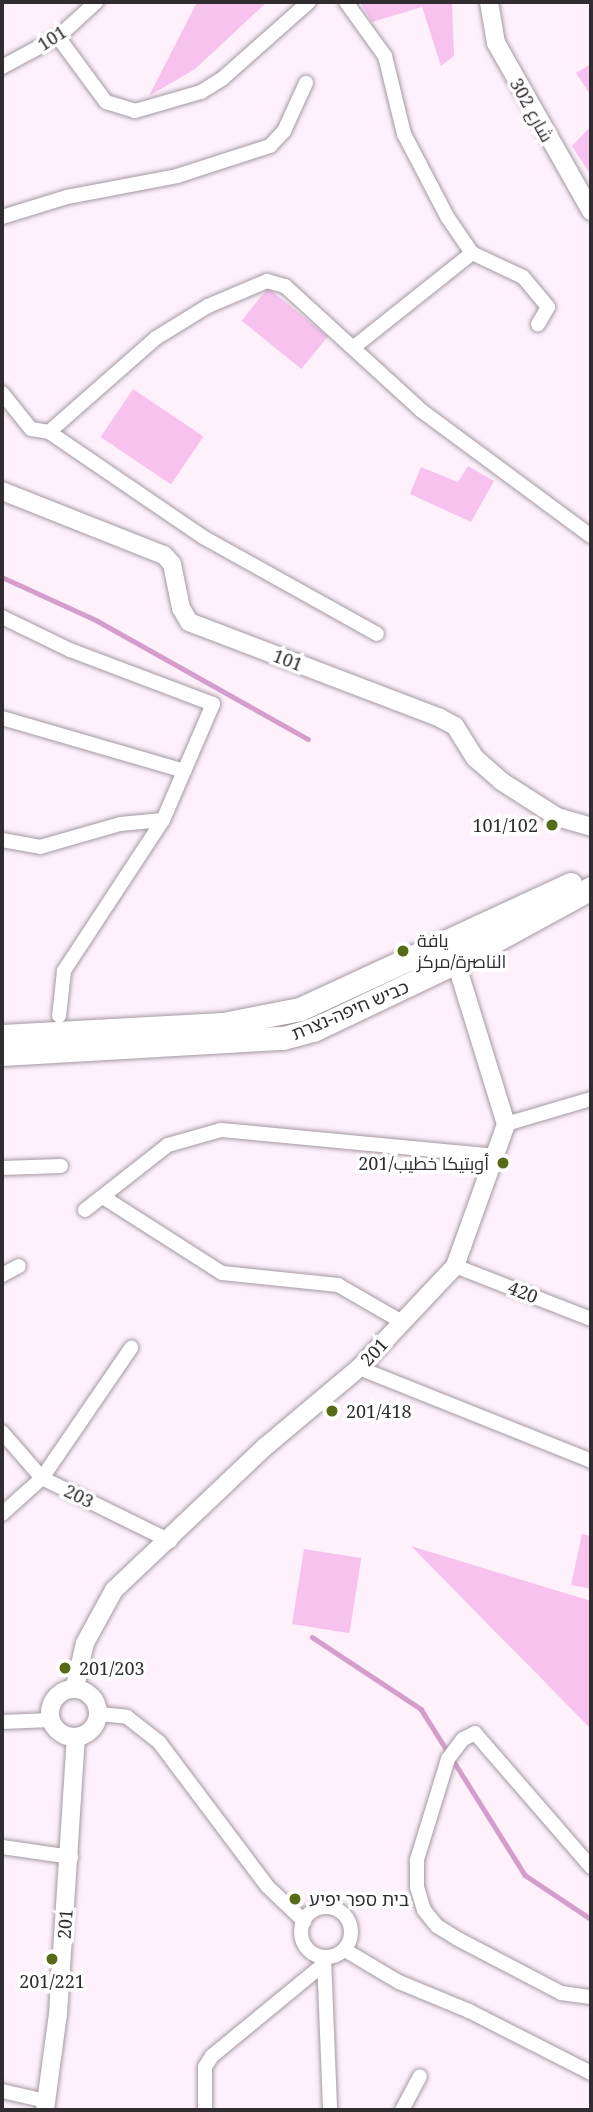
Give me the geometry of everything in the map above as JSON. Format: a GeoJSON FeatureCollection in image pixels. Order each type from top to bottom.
{"type":"FeatureCollection","features":[{"type":"Feature","properties":{"kind":"highway","name":"כביש חיפה-נצרת"},"geometry":{"type":"LineString","coordinates":[[2,1054],[283,1038],[313,1030],[591,873]]}},
{"type":"Feature","properties":{"kind":"highway","name":"כביש חיפה-נצרת"},"geometry":{"type":"LineString","coordinates":[[2,1037],[268,1017],[300,1009],[453,952],[591,888]]}},
{"type":"Feature","properties":{"kind":"street","name":"101"},"geometry":{"type":"LineString","coordinates":[[2,67],[58,37],[96,2]]}},
{"type":"Feature","properties":{"kind":"street"},"geometry":{"type":"LineString","coordinates":[[58,37],[106,102],[135,111],[201,92],[223,78],[309,2]]}},
{"type":"Feature","properties":{"kind":"street"},"geometry":{"type":"LineString","coordinates":[[346,2],[385,57],[404,134],[472,253],[523,277],[548,307],[538,324]]}},
{"type":"Feature","properties":{"kind":"street","name":"شارع 302"},"geometry":{"type":"LineString","coordinates":[[489,2],[496,43],[591,211]]}},
{"type":"Feature","properties":{"kind":"street"},"geometry":{"type":"LineString","coordinates":[[2,217],[67,197],[177,176],[270,146],[284,131],[306,83]]}},
{"type":"Feature","properties":{"kind":"street"},"geometry":{"type":"LineString","coordinates":[[354,347],[472,253]]}},
{"type":"Feature","properties":{"kind":"street"},"geometry":{"type":"LineString","coordinates":[[49,432],[156,338],[208,306],[267,281],[285,286],[422,411],[591,536]]}},
{"type":"Feature","properties":{"kind":"street"},"geometry":{"type":"LineString","coordinates":[[2,393],[31,429],[49,432],[203,537],[376,634]]}},
{"type":"Feature","properties":{"kind":"street","name":"101"},"geometry":{"type":"LineString","coordinates":[[2,491],[164,555],[172,564],[181,608],[189,622],[440,718],[455,726],[475,758],[501,781],[557,817],[591,827]]}},
{"type":"Feature","properties":{"kind":"street"},"geometry":{"type":"LineString","coordinates":[[2,617],[70,650],[213,704],[163,820],[64,971],[60,1016]]}},
{"type":"Feature","properties":{"kind":"street"},"geometry":{"type":"LineString","coordinates":[[2,718],[184,771]]}},
{"type":"Feature","properties":{"kind":"street"},"geometry":{"type":"LineString","coordinates":[[2,839],[40,848],[120,824],[163,820]]}},
{"type":"Feature","properties":{"kind":"street"},"geometry":{"type":"LineString","coordinates":[[453,952],[506,1124],[591,1099]]}},
{"type":"Feature","properties":{"kind":"street","name":"201"},"geometry":{"type":"LineString","coordinates":[[75,1687],[97,1615],[114,1590],[170,1541],[266,1446],[359,1368],[455,1266],[506,1124]]}},
{"type":"Feature","properties":{"kind":"street"},"geometry":{"type":"LineString","coordinates":[[85,1210],[168,1145],[221,1130],[495,1156]]}},
{"type":"Feature","properties":{"kind":"street"},"geometry":{"type":"LineString","coordinates":[[2,1168],[61,1166]]}},
{"type":"Feature","properties":{"kind":"street"},"geometry":{"type":"LineString","coordinates":[[103,1197],[222,1273],[338,1286],[402,1322]]}},
{"type":"Feature","properties":{"kind":"street"},"geometry":{"type":"LineString","coordinates":[[2,1275],[19,1266]]}},
{"type":"Feature","properties":{"kind":"street","name":"420"},"geometry":{"type":"LineString","coordinates":[[455,1266],[591,1319]]}},
{"type":"Feature","properties":{"kind":"street"},"geometry":{"type":"LineString","coordinates":[[2,1514],[42,1478],[131,1348]]}},
{"type":"Feature","properties":{"kind":"street"},"geometry":{"type":"LineString","coordinates":[[359,1368],[591,1461]]}},
{"type":"Feature","properties":{"kind":"street","name":"203"},"geometry":{"type":"LineString","coordinates":[[2,1432],[42,1478],[170,1541]]}},
{"type":"Feature","properties":{"kind":"street"},"geometry":{"type":"LineString","coordinates":[[75,1687],[92,1697],[100,1714],[92,1730],[76,1738],[58,1731],[51,1720],[54,1698],[75,1687]]}},
{"type":"Feature","properties":{"kind":"street"},"geometry":{"type":"LineString","coordinates":[[100,1714],[127,1717],[159,1742],[268,1886],[304,1921],[304,1945],[324,1961],[331,2110]]}},
{"type":"Feature","properties":{"kind":"street"},"geometry":{"type":"LineString","coordinates":[[2,1722],[51,1720]]}},
{"type":"Feature","properties":{"kind":"street"},"geometry":{"type":"LineString","coordinates":[[591,1867],[475,1733],[463,1739],[448,1759],[417,1860],[417,1887],[424,1910],[446,1932],[561,1993],[591,1997]]}},
{"type":"Feature","properties":{"kind":"street","name":"201"},"geometry":{"type":"LineString","coordinates":[[46,2106],[58,2014],[71,1857],[76,1738]]}},
{"type":"Feature","properties":{"kind":"street"},"geometry":{"type":"LineString","coordinates":[[2,1847],[71,1857]]}},
{"type":"Feature","properties":{"kind":"street"},"geometry":{"type":"LineString","coordinates":[[205,2110],[205,2067],[212,2056],[324,1961],[345,1950],[352,1928],[338,1909],[322,1907],[304,1921]]}},
{"type":"Feature","properties":{"kind":"street"},"geometry":{"type":"LineString","coordinates":[[345,1950],[399,1982],[469,2011],[591,2073]]}},
{"type":"Feature","properties":{"kind":"street"},"geometry":{"type":"LineString","coordinates":[[402,2110],[420,2076]]}},
{"type":"Feature","properties":{"kind":"street"},"geometry":{"type":"LineString","coordinates":[[2,2091],[46,2106]]}},
{"type":"Feature","properties":{"kind":"shaded area"},"geometry":{"type":"Polygon","coordinates":[[[197,2],[267,2],[195,69],[149,96],[197,2]]]}},
{"type":"Feature","properties":{"kind":"shaded area"},"geometry":{"type":"Polygon","coordinates":[[[360,2],[452,2],[454,56],[441,66],[422,7],[372,22],[360,2]]]}},
{"type":"Feature","properties":{"kind":"shaded area"},"geometry":{"type":"Polygon","coordinates":[[[591,64],[591,96],[576,73],[591,64]]]}},
{"type":"Feature","properties":{"kind":"shaded area"},"geometry":{"type":"Polygon","coordinates":[[[591,126],[591,169],[588,171],[572,146],[591,126]]]}},
{"type":"Feature","properties":{"kind":"shaded area"},"geometry":{"type":"Polygon","coordinates":[[[268,288],[328,336],[301,369],[242,321],[268,288]]]}},
{"type":"Feature","properties":{"kind":"shaded area"},"geometry":{"type":"Polygon","coordinates":[[[133,389],[203,437],[171,485],[101,437],[133,389]]]}},
{"type":"Feature","properties":{"kind":"shaded area"},"geometry":{"type":"Polygon","coordinates":[[[468,466],[494,481],[471,522],[410,494],[421,467],[458,482],[468,466]]]}},
{"type":"Feature","properties":{"kind":"shaded area"},"geometry":{"type":"Polygon","coordinates":[[[582,1534],[591,1536],[591,1589],[571,1585],[582,1534]]]}},
{"type":"Feature","properties":{"kind":"shaded area"},"geometry":{"type":"Polygon","coordinates":[[[411,1546],[591,1601],[591,1729],[411,1546]]]}},
{"type":"Feature","properties":{"kind":"shaded area"},"geometry":{"type":"Polygon","coordinates":[[[304,1549],[361,1558],[349,1633],[292,1624],[304,1549]]]}},
{"type":"Feature","properties":{"kind":"waterway"},"geometry":{"type":"LineString","coordinates":[[2,577],[96,620],[308,739]]}},
{"type":"Feature","properties":{"kind":"waterway"},"geometry":{"type":"LineString","coordinates":[[312,1637],[421,1709],[525,1875],[591,1919]]}},
{"type":"Feature","properties":{"kind":"place","name":"101/102"},"geometry":{"type":"Point","coordinates":[552,825]}},
{"type":"Feature","properties":{"kind":"place","name":"يافة الناصرة/مركز"},"geometry":{"type":"Point","coordinates":[403,951]}},
{"type":"Feature","properties":{"kind":"place","name":"أوبتيكا خطيب/201"},"geometry":{"type":"Point","coordinates":[503,1163]}},
{"type":"Feature","properties":{"kind":"place","name":"201/418"},"geometry":{"type":"Point","coordinates":[332,1411]}},
{"type":"Feature","properties":{"kind":"place","name":"201/203"},"geometry":{"type":"Point","coordinates":[65,1668]}},
{"type":"Feature","properties":{"kind":"place","name":"בית ספר יפיע"},"geometry":{"type":"Point","coordinates":[295,1899]}},
{"type":"Feature","properties":{"kind":"place","name":"201/221"},"geometry":{"type":"Point","coordinates":[52,1959]}}]}
